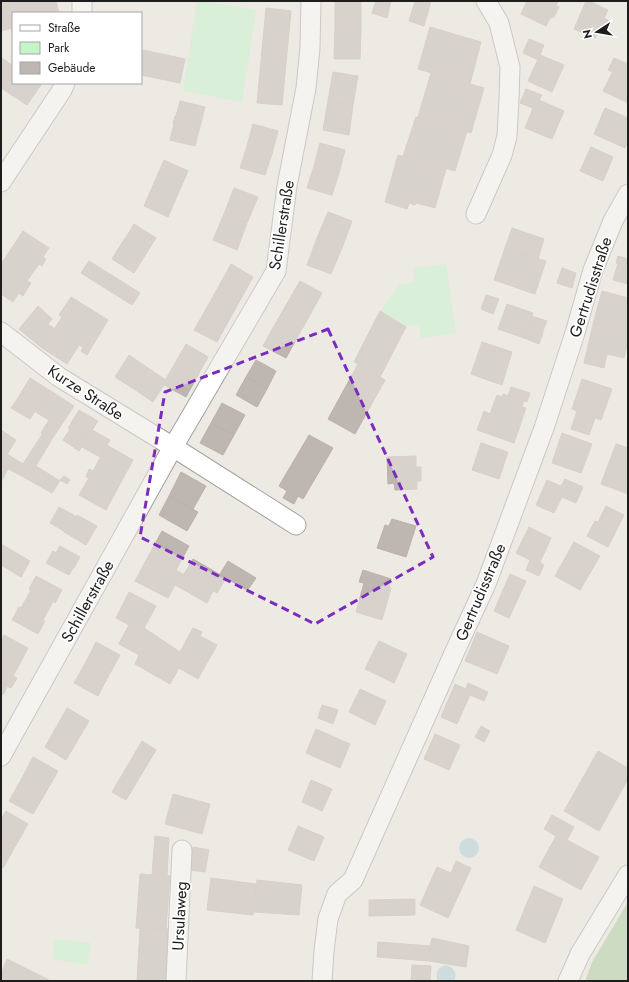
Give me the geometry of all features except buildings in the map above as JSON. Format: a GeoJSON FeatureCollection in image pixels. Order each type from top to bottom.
{"type":"FeatureCollection","features":[{"type":"Feature","properties":{"kind":"street"},"geometry":{"type":"LineString","coordinates":[[82,1],[82,12]]}},
{"type":"Feature","properties":{"kind":"street","name":"Schillerstraße"},"geometry":{"type":"LineString","coordinates":[[1,756],[174,447],[276,271],[287,186],[306,88],[310,48],[312,1]]}},
{"type":"Feature","properties":{"kind":"street"},"geometry":{"type":"LineString","coordinates":[[476,214],[502,155],[507,136],[509,99],[510,67],[499,23],[486,1]]}},
{"type":"Feature","properties":{"kind":"street"},"geometry":{"type":"LineString","coordinates":[[1,182],[65,84]]}},
{"type":"Feature","properties":{"kind":"street","name":"Gertrudisstraße"},"geometry":{"type":"LineString","coordinates":[[322,981],[328,920],[337,894],[353,880],[486,584],[544,428],[575,333],[593,270],[613,221],[628,194]]}},
{"type":"Feature","properties":{"kind":"street","name":"Kurze Straße"},"geometry":{"type":"LineString","coordinates":[[1,332],[58,377],[174,447]]}},
{"type":"Feature","properties":{"kind":"street"},"geometry":{"type":"LineString","coordinates":[[174,447],[296,525]]}},
{"type":"Feature","properties":{"kind":"street","name":"Ursulaweg"},"geometry":{"type":"LineString","coordinates":[[176,981],[182,850]]}},
{"type":"Feature","properties":{"kind":"street"},"geometry":{"type":"LineString","coordinates":[[568,981],[580,954],[628,875]]}},
{"type":"Feature","properties":{"kind":"highlighted area"},"geometry":{"type":"Polygon","coordinates":[[[328,329],[433,557],[315,624],[140,537],[165,392],[328,329]]]}},
{"type":"Feature","properties":{"kind":"green space"},"geometry":{"type":"Polygon","coordinates":[[[197,1],[256,10],[242,102],[183,91],[197,1]]]}},
{"type":"Feature","properties":{"kind":"green space"},"geometry":{"type":"Polygon","coordinates":[[[446,264],[456,333],[421,338],[419,324],[405,326],[380,311],[399,285],[415,282],[413,268],[446,264]]]}},
{"type":"Feature","properties":{"kind":"green space"},"geometry":{"type":"Polygon","coordinates":[[[628,902],[628,981],[585,981],[592,962],[628,902]]]}},
{"type":"Feature","properties":{"kind":"green space"},"geometry":{"type":"Polygon","coordinates":[[[55,939],[91,943],[87,965],[52,959],[55,939]]]}},
{"type":"Feature","properties":{"kind":"water"},"geometry":{"type":"Polygon","coordinates":[[[469,838],[476,841],[479,848],[476,855],[469,858],[462,855],[459,848],[462,841],[469,838]]]}},
{"type":"Feature","properties":{"kind":"water"},"geometry":{"type":"Polygon","coordinates":[[[446,965],[451,967],[455,973],[456,976],[454,981],[438,981],[436,975],[438,971],[441,967],[446,965]]]}}]}
